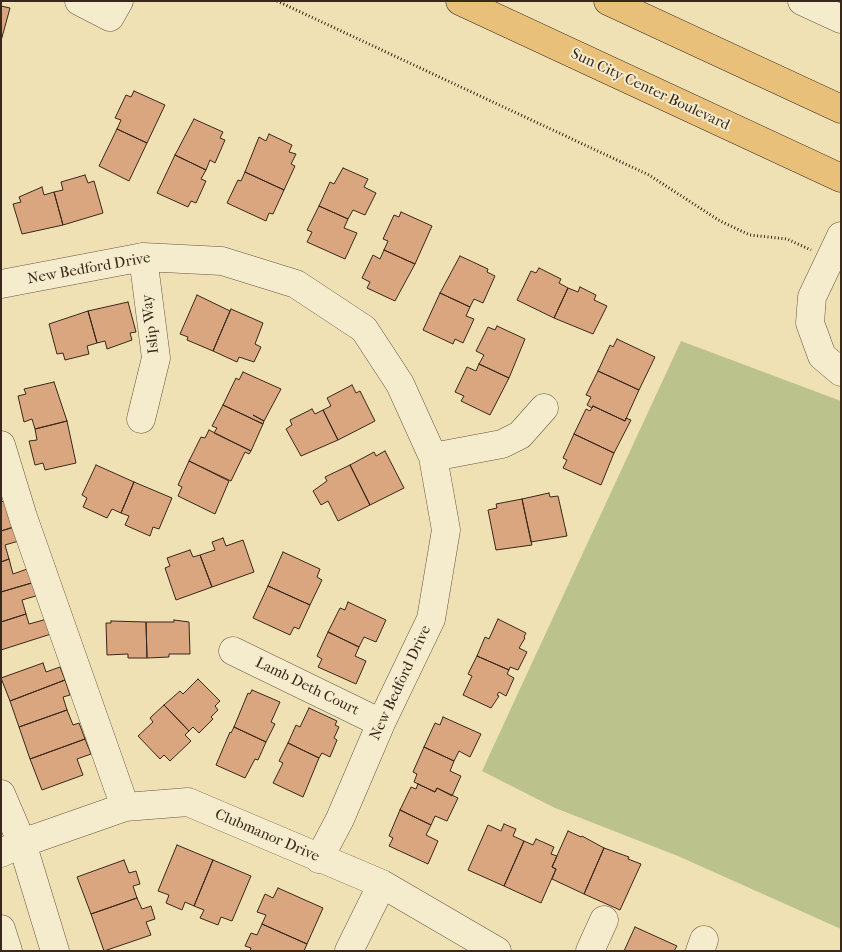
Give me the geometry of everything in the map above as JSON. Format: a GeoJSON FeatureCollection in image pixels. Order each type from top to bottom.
{"type":"FeatureCollection","features":[{"type":"Feature","properties":{"kind":"main road","name":"Sun City Center Boulevard"},"geometry":{"type":"LineString","coordinates":[[460,1],[841,178]]}},
{"type":"Feature","properties":{"kind":"main road"},"geometry":{"type":"LineString","coordinates":[[608,1],[841,109]]}},
{"type":"Feature","properties":{"kind":"street"},"geometry":{"type":"LineString","coordinates":[[79,1],[110,17],[119,1]]}},
{"type":"Feature","properties":{"kind":"street"},"geometry":{"type":"LineString","coordinates":[[802,1],[834,11]]}},
{"type":"Feature","properties":{"kind":"street"},"geometry":{"type":"LineString","coordinates":[[841,236],[812,297],[810,323],[822,356],[841,372]]}},
{"type":"Feature","properties":{"kind":"street","name":"New Bedford Drive"},"geometry":{"type":"LineString","coordinates":[[1,284],[143,256],[222,261],[296,284],[364,329],[400,384],[433,457],[446,530],[431,619],[382,723],[340,819],[319,859]]}},
{"type":"Feature","properties":{"kind":"street","name":"Islip Way"},"geometry":{"type":"LineString","coordinates":[[141,419],[156,358],[143,256]]}},
{"type":"Feature","properties":{"kind":"street"},"geometry":{"type":"LineString","coordinates":[[433,457],[502,444],[520,435],[544,408]]}},
{"type":"Feature","properties":{"kind":"street"},"geometry":{"type":"LineString","coordinates":[[1,445],[23,518],[124,807]]}},
{"type":"Feature","properties":{"kind":"street","name":"Lamb Deth Court"},"geometry":{"type":"LineString","coordinates":[[233,652],[382,723]]}},
{"type":"Feature","properties":{"kind":"street"},"geometry":{"type":"LineString","coordinates":[[1,794],[12,848],[55,951]]}},
{"type":"Feature","properties":{"kind":"street","name":"Clubmanor Drive"},"geometry":{"type":"LineString","coordinates":[[12,848],[124,807],[188,802],[319,859],[382,884],[497,951]]}},
{"type":"Feature","properties":{"kind":"street"},"geometry":{"type":"LineString","coordinates":[[349,951],[382,884]]}},
{"type":"Feature","properties":{"kind":"street"},"geometry":{"type":"LineString","coordinates":[[590,951],[604,920]]}},
{"type":"Feature","properties":{"kind":"street"},"geometry":{"type":"LineString","coordinates":[[1,929],[8,951]]}},
{"type":"Feature","properties":{"kind":"path"},"geometry":{"type":"LineString","coordinates":[[277,1],[649,175],[720,221],[750,235],[787,240],[818,253]]}},
{"type":"Feature","properties":{"kind":"green space"},"geometry":{"type":"Polygon","coordinates":[[[681,341],[841,401],[841,929],[678,856],[555,808],[482,771],[681,341]]]}},
{"type":"Feature","properties":{"kind":"building"},"geometry":{"type":"Polygon","coordinates":[[[1,6],[10,8],[1,41],[1,6]]]}},
{"type":"Feature","properties":{"kind":"building"},"geometry":{"type":"Polygon","coordinates":[[[134,91],[165,105],[147,143],[117,129],[121,120],[115,118],[126,95],[131,97],[134,91]]]}},
{"type":"Feature","properties":{"kind":"building"},"geometry":{"type":"Polygon","coordinates":[[[194,119],[223,132],[220,138],[225,140],[215,163],[210,160],[206,170],[175,155],[194,119]]]}},
{"type":"Feature","properties":{"kind":"building"},"geometry":{"type":"Polygon","coordinates":[[[117,129],[147,143],[129,181],[99,166],[117,129]]]}},
{"type":"Feature","properties":{"kind":"building"},"geometry":{"type":"Polygon","coordinates":[[[269,134],[292,145],[289,152],[296,154],[291,164],[295,166],[284,190],[245,172],[259,137],[266,141],[269,134]]]}},
{"type":"Feature","properties":{"kind":"building"},"geometry":{"type":"Polygon","coordinates":[[[175,155],[206,170],[201,179],[206,181],[196,203],[191,201],[188,207],[157,193],[175,155]]]}},
{"type":"Feature","properties":{"kind":"building"},"geometry":{"type":"Polygon","coordinates":[[[343,168],[368,179],[364,187],[376,193],[365,215],[353,210],[348,219],[319,206],[330,182],[334,184],[343,168]]]}},
{"type":"Feature","properties":{"kind":"building"},"geometry":{"type":"Polygon","coordinates":[[[245,172],[284,190],[273,214],[269,213],[266,221],[227,203],[238,180],[241,181],[245,172]]]}},
{"type":"Feature","properties":{"kind":"building"},"geometry":{"type":"Polygon","coordinates":[[[85,175],[88,183],[94,181],[103,213],[63,225],[54,192],[63,190],[61,182],[85,175]]]}},
{"type":"Feature","properties":{"kind":"building"},"geometry":{"type":"Polygon","coordinates":[[[42,187],[44,195],[54,192],[63,225],[22,234],[13,204],[21,202],[19,197],[42,187]]]}},
{"type":"Feature","properties":{"kind":"building"},"geometry":{"type":"Polygon","coordinates":[[[319,206],[348,219],[344,228],[357,233],[345,259],[307,242],[312,232],[307,230],[319,206]]]}},
{"type":"Feature","properties":{"kind":"building"},"geometry":{"type":"Polygon","coordinates":[[[401,212],[432,226],[415,264],[384,250],[388,241],[383,239],[394,215],[399,217],[401,212]]]}},
{"type":"Feature","properties":{"kind":"building"},"geometry":{"type":"Polygon","coordinates":[[[384,250],[415,264],[395,301],[367,288],[370,282],[362,278],[373,255],[380,259],[384,250]]]}},
{"type":"Feature","properties":{"kind":"building"},"geometry":{"type":"Polygon","coordinates":[[[460,256],[488,269],[487,272],[495,276],[483,303],[474,299],[470,307],[440,293],[460,256]]]}},
{"type":"Feature","properties":{"kind":"building"},"geometry":{"type":"Polygon","coordinates":[[[539,268],[561,279],[559,283],[568,288],[554,318],[517,300],[531,271],[536,273],[539,268]]]}},
{"type":"Feature","properties":{"kind":"building"},"geometry":{"type":"Polygon","coordinates":[[[580,287],[596,295],[594,300],[607,306],[593,334],[554,318],[568,288],[578,292],[580,287]]]}},
{"type":"Feature","properties":{"kind":"building"},"geometry":{"type":"Polygon","coordinates":[[[440,293],[470,307],[466,316],[474,319],[463,343],[455,339],[453,344],[423,330],[440,293]]]}},
{"type":"Feature","properties":{"kind":"building"},"geometry":{"type":"Polygon","coordinates":[[[197,295],[230,311],[213,351],[187,340],[188,337],[180,334],[197,295]]]}},
{"type":"Feature","properties":{"kind":"building"},"geometry":{"type":"Polygon","coordinates":[[[128,302],[136,332],[130,333],[132,340],[107,349],[105,341],[97,343],[88,311],[128,302]]]}},
{"type":"Feature","properties":{"kind":"building"},"geometry":{"type":"Polygon","coordinates":[[[231,309],[263,323],[255,344],[261,347],[254,362],[239,357],[237,362],[213,351],[231,309]]]}},
{"type":"Feature","properties":{"kind":"building"},"geometry":{"type":"Polygon","coordinates":[[[88,311],[97,343],[87,346],[89,354],[65,360],[63,353],[57,354],[49,324],[88,311]]]}},
{"type":"Feature","properties":{"kind":"building"},"geometry":{"type":"Polygon","coordinates":[[[497,326],[525,339],[509,378],[479,364],[484,355],[476,351],[488,327],[495,330],[497,326]]]}},
{"type":"Feature","properties":{"kind":"building"},"geometry":{"type":"Polygon","coordinates":[[[617,339],[655,357],[639,390],[598,371],[610,345],[613,347],[617,339]]]}},
{"type":"Feature","properties":{"kind":"building"},"geometry":{"type":"Polygon","coordinates":[[[479,364],[509,378],[490,415],[461,401],[464,396],[455,392],[467,367],[476,371],[479,364]]]}},
{"type":"Feature","properties":{"kind":"building"},"geometry":{"type":"Polygon","coordinates":[[[598,371],[639,390],[625,421],[587,405],[591,397],[586,395],[598,371]]]}},
{"type":"Feature","properties":{"kind":"building"},"geometry":{"type":"Polygon","coordinates":[[[243,372],[281,389],[263,424],[223,405],[236,378],[239,380],[243,372]]]}},
{"type":"Feature","properties":{"kind":"building"},"geometry":{"type":"Polygon","coordinates":[[[54,382],[67,421],[35,429],[32,419],[24,422],[18,396],[26,394],[24,389],[54,382]]]}},
{"type":"Feature","properties":{"kind":"building"},"geometry":{"type":"Polygon","coordinates":[[[352,385],[356,393],[360,391],[375,421],[338,440],[323,410],[331,406],[327,398],[352,385]]]}},
{"type":"Feature","properties":{"kind":"building"},"geometry":{"type":"Polygon","coordinates":[[[223,405],[263,424],[251,451],[214,433],[217,428],[212,426],[223,405]]]}},
{"type":"Feature","properties":{"kind":"building"},"geometry":{"type":"Polygon","coordinates":[[[593,406],[625,421],[626,418],[631,420],[614,453],[574,434],[586,409],[590,411],[593,406]]]}},
{"type":"Feature","properties":{"kind":"building"},"geometry":{"type":"Polygon","coordinates":[[[312,409],[315,414],[323,410],[338,440],[301,456],[286,429],[292,425],[290,420],[312,409]]]}},
{"type":"Feature","properties":{"kind":"building"},"geometry":{"type":"Polygon","coordinates":[[[67,421],[76,463],[45,470],[43,463],[35,465],[29,441],[37,440],[35,429],[67,421]]]}},
{"type":"Feature","properties":{"kind":"building"},"geometry":{"type":"Polygon","coordinates":[[[209,430],[251,451],[249,454],[245,452],[231,481],[189,461],[201,437],[205,438],[209,430]]]}},
{"type":"Feature","properties":{"kind":"building"},"geometry":{"type":"Polygon","coordinates":[[[574,434],[614,453],[601,485],[563,468],[567,460],[563,458],[574,434]]]}},
{"type":"Feature","properties":{"kind":"building"},"geometry":{"type":"Polygon","coordinates":[[[385,451],[404,488],[370,505],[350,465],[374,452],[376,456],[385,451]]]}},
{"type":"Feature","properties":{"kind":"building"},"geometry":{"type":"Polygon","coordinates":[[[189,461],[229,481],[215,514],[178,496],[182,487],[178,485],[189,461]]]}},
{"type":"Feature","properties":{"kind":"building"},"geometry":{"type":"Polygon","coordinates":[[[96,465],[134,482],[121,513],[112,509],[107,518],[83,507],[87,498],[82,495],[96,465]]]}},
{"type":"Feature","properties":{"kind":"building"},"geometry":{"type":"Polygon","coordinates":[[[350,465],[370,505],[338,521],[328,501],[321,505],[313,491],[327,481],[325,477],[350,465]]]}},
{"type":"Feature","properties":{"kind":"building"},"geometry":{"type":"Polygon","coordinates":[[[134,482],[172,498],[159,529],[153,527],[150,536],[125,525],[129,516],[121,513],[134,482]]]}},
{"type":"Feature","properties":{"kind":"building"},"geometry":{"type":"Polygon","coordinates":[[[549,493],[550,497],[558,496],[567,536],[531,542],[522,499],[549,493]]]}},
{"type":"Feature","properties":{"kind":"building"},"geometry":{"type":"Polygon","coordinates":[[[9,499],[17,526],[1,531],[1,502],[9,499]]]}},
{"type":"Feature","properties":{"kind":"building"},"geometry":{"type":"Polygon","coordinates":[[[522,499],[532,545],[496,550],[488,510],[497,508],[496,504],[522,499]]]}},
{"type":"Feature","properties":{"kind":"building"},"geometry":{"type":"Polygon","coordinates":[[[17,526],[22,540],[5,545],[9,559],[1,562],[1,531],[17,526]]]}},
{"type":"Feature","properties":{"kind":"building"},"geometry":{"type":"Polygon","coordinates":[[[223,538],[226,546],[243,540],[254,572],[212,587],[200,555],[215,550],[212,542],[223,538]]]}},
{"type":"Feature","properties":{"kind":"building"},"geometry":{"type":"Polygon","coordinates":[[[190,550],[193,557],[200,555],[212,587],[176,600],[165,568],[170,566],[167,558],[190,550]]]}},
{"type":"Feature","properties":{"kind":"building"},"geometry":{"type":"Polygon","coordinates":[[[283,552],[320,569],[317,577],[322,580],[310,605],[268,586],[283,552]]]}},
{"type":"Feature","properties":{"kind":"building"},"geometry":{"type":"Polygon","coordinates":[[[9,559],[13,574],[30,568],[35,582],[1,592],[1,562],[9,559]]]}},
{"type":"Feature","properties":{"kind":"building"},"geometry":{"type":"Polygon","coordinates":[[[35,582],[39,595],[22,600],[26,614],[1,622],[1,592],[35,582]]]}},
{"type":"Feature","properties":{"kind":"building"},"geometry":{"type":"Polygon","coordinates":[[[268,586],[310,605],[299,629],[294,627],[290,635],[253,618],[268,586]]]}},
{"type":"Feature","properties":{"kind":"building"},"geometry":{"type":"Polygon","coordinates":[[[348,602],[386,620],[376,642],[364,637],[359,647],[328,632],[340,608],[345,610],[348,602]]]}},
{"type":"Feature","properties":{"kind":"building"},"geometry":{"type":"Polygon","coordinates":[[[26,614],[29,624],[47,619],[51,634],[1,650],[1,622],[26,614]]]}},
{"type":"Feature","properties":{"kind":"building"},"geometry":{"type":"Polygon","coordinates":[[[498,619],[526,633],[519,648],[527,652],[518,670],[510,667],[509,670],[477,656],[485,637],[489,639],[498,619]]]}},
{"type":"Feature","properties":{"kind":"building"},"geometry":{"type":"Polygon","coordinates":[[[174,620],[189,622],[190,654],[169,654],[169,657],[147,658],[146,622],[174,622],[174,620]]]}},
{"type":"Feature","properties":{"kind":"building"},"geometry":{"type":"Polygon","coordinates":[[[111,621],[146,622],[147,658],[128,658],[128,654],[107,655],[106,623],[111,623],[111,621]]]}},
{"type":"Feature","properties":{"kind":"building"},"geometry":{"type":"Polygon","coordinates":[[[328,632],[359,647],[355,656],[366,661],[356,684],[318,667],[322,659],[317,656],[328,632]]]}},
{"type":"Feature","properties":{"kind":"building"},"geometry":{"type":"Polygon","coordinates":[[[477,656],[509,670],[507,674],[514,678],[506,696],[499,692],[497,695],[499,696],[491,708],[463,695],[472,676],[468,674],[477,656]]]}},
{"type":"Feature","properties":{"kind":"building"},"geometry":{"type":"Polygon","coordinates":[[[43,663],[46,672],[60,667],[65,680],[10,701],[1,678],[43,663]]]}},
{"type":"Feature","properties":{"kind":"building"},"geometry":{"type":"Polygon","coordinates":[[[198,679],[220,701],[215,706],[218,710],[211,717],[213,719],[199,733],[193,727],[189,731],[164,705],[180,691],[183,694],[198,679]]]}},
{"type":"Feature","properties":{"kind":"building"},"geometry":{"type":"Polygon","coordinates":[[[65,680],[70,695],[63,697],[67,710],[19,727],[10,701],[65,680]]]}},
{"type":"Feature","properties":{"kind":"building"},"geometry":{"type":"Polygon","coordinates":[[[252,690],[280,702],[271,722],[275,724],[266,742],[234,727],[248,693],[250,694],[252,690]]]}},
{"type":"Feature","properties":{"kind":"building"},"geometry":{"type":"Polygon","coordinates":[[[164,705],[189,731],[185,735],[191,741],[170,761],[164,755],[160,759],[138,736],[153,722],[150,718],[164,705]]]}},
{"type":"Feature","properties":{"kind":"building"},"geometry":{"type":"Polygon","coordinates":[[[309,708],[337,721],[335,725],[339,727],[334,738],[337,740],[330,757],[322,753],[319,758],[288,743],[296,725],[300,727],[309,708]]]}},
{"type":"Feature","properties":{"kind":"building"},"geometry":{"type":"Polygon","coordinates":[[[67,710],[73,725],[79,723],[85,739],[30,759],[19,727],[67,710]]]}},
{"type":"Feature","properties":{"kind":"building"},"geometry":{"type":"Polygon","coordinates":[[[443,717],[481,734],[470,757],[459,751],[454,761],[424,747],[435,723],[440,725],[443,717]]]}},
{"type":"Feature","properties":{"kind":"building"},"geometry":{"type":"Polygon","coordinates":[[[234,727],[266,742],[258,760],[255,759],[245,778],[216,765],[234,727]]]}},
{"type":"Feature","properties":{"kind":"building"},"geometry":{"type":"Polygon","coordinates":[[[85,739],[91,754],[77,759],[83,775],[42,790],[30,759],[85,739]]]}},
{"type":"Feature","properties":{"kind":"building"},"geometry":{"type":"Polygon","coordinates":[[[288,743],[319,758],[303,797],[273,783],[283,763],[279,761],[288,743]]]}},
{"type":"Feature","properties":{"kind":"building"},"geometry":{"type":"Polygon","coordinates":[[[424,747],[454,761],[450,771],[461,776],[452,796],[437,788],[435,792],[414,782],[417,774],[413,772],[424,747]]]}},
{"type":"Feature","properties":{"kind":"building"},"geometry":{"type":"Polygon","coordinates":[[[418,784],[435,792],[437,788],[458,798],[447,821],[435,816],[431,825],[400,810],[411,787],[416,789],[418,784]]]}},
{"type":"Feature","properties":{"kind":"building"},"geometry":{"type":"Polygon","coordinates":[[[400,810],[431,825],[426,835],[438,841],[428,864],[389,846],[393,838],[389,836],[400,810]]]}},
{"type":"Feature","properties":{"kind":"building"},"geometry":{"type":"Polygon","coordinates":[[[504,824],[516,829],[513,836],[524,841],[504,886],[468,870],[488,825],[501,831],[504,824]]]}},
{"type":"Feature","properties":{"kind":"building"},"geometry":{"type":"Polygon","coordinates":[[[568,831],[604,848],[584,894],[552,879],[556,869],[552,867],[568,831]]]}},
{"type":"Feature","properties":{"kind":"building"},"geometry":{"type":"Polygon","coordinates":[[[536,839],[554,847],[551,854],[557,856],[552,867],[556,869],[541,903],[504,886],[524,841],[533,845],[536,839]]]}},
{"type":"Feature","properties":{"kind":"building"},"geometry":{"type":"Polygon","coordinates":[[[177,845],[213,860],[194,906],[185,902],[182,910],[166,903],[169,895],[158,891],[177,845]]]}},
{"type":"Feature","properties":{"kind":"building"},"geometry":{"type":"Polygon","coordinates":[[[604,848],[629,857],[628,859],[641,864],[620,910],[584,894],[604,848]]]}},
{"type":"Feature","properties":{"kind":"building"},"geometry":{"type":"Polygon","coordinates":[[[124,860],[129,873],[136,871],[140,884],[133,886],[137,898],[91,914],[77,877],[124,860]]]}},
{"type":"Feature","properties":{"kind":"building"},"geometry":{"type":"Polygon","coordinates":[[[213,860],[251,876],[232,921],[221,917],[218,925],[200,918],[204,910],[194,906],[213,860]]]}},
{"type":"Feature","properties":{"kind":"building"},"geometry":{"type":"Polygon","coordinates":[[[278,888],[323,908],[307,944],[262,924],[266,915],[257,912],[265,894],[273,898],[278,888]]]}},
{"type":"Feature","properties":{"kind":"building"},"geometry":{"type":"Polygon","coordinates":[[[137,898],[142,909],[151,906],[155,919],[146,922],[151,935],[104,951],[91,914],[137,898]]]}},
{"type":"Feature","properties":{"kind":"building"},"geometry":{"type":"Polygon","coordinates":[[[262,924],[307,944],[304,951],[250,951],[251,948],[245,946],[251,933],[257,935],[262,924]]]}},
{"type":"Feature","properties":{"kind":"building"},"geometry":{"type":"Polygon","coordinates":[[[635,927],[677,946],[674,951],[624,951],[635,927]]]}}]}
